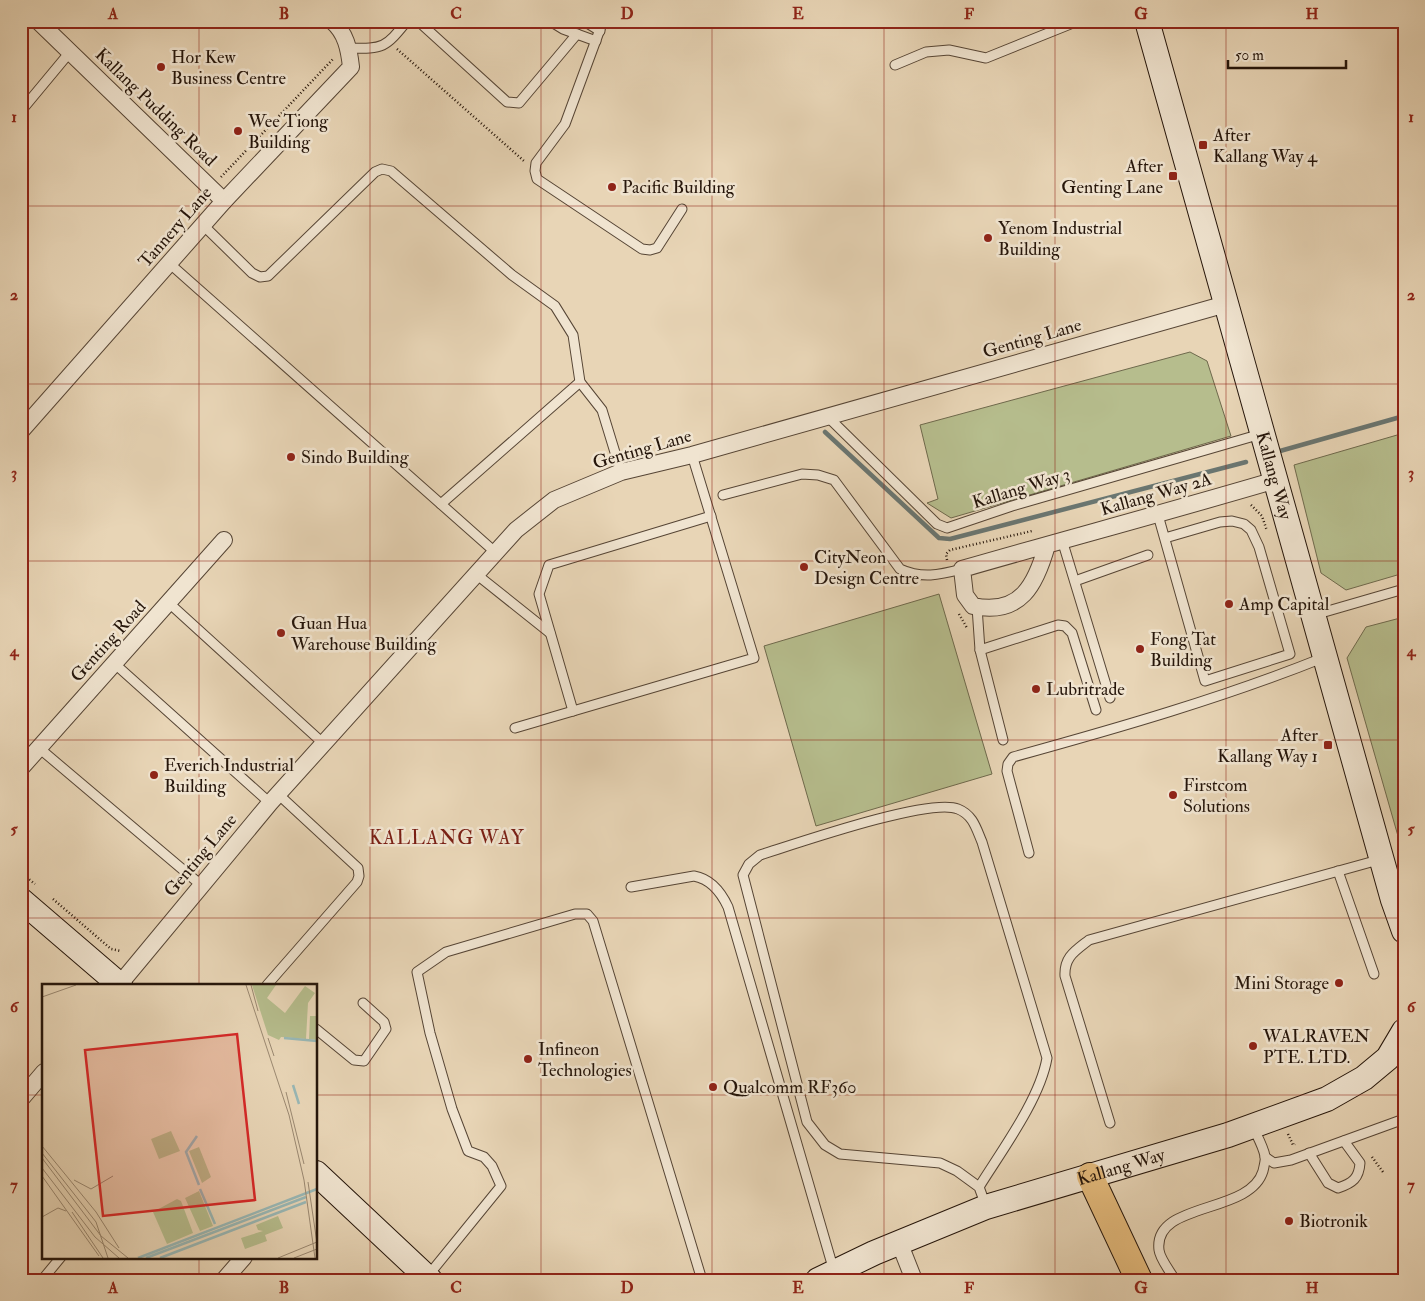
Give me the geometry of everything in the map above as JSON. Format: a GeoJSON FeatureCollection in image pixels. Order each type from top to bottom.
{"type":"FeatureCollection","features":[{"type":"Feature","properties":{"kind":"main road"},"geometry":{"type":"LineString","coordinates":[[1090,1176],[1138,1280]]}},
{"type":"Feature","properties":{"kind":"street","name":"Kallang Pudding Road"},"geometry":{"type":"LineString","coordinates":[[38,21],[224,201]]}},
{"type":"Feature","properties":{"kind":"street"},"geometry":{"type":"LineString","coordinates":[[332,21],[340,27],[348,46]]}},
{"type":"Feature","properties":{"kind":"street","name":"Kallang Way"},"geometry":{"type":"LineString","coordinates":[[1147,21],[1382,859],[1398,899],[1404,931]]}},
{"type":"Feature","properties":{"kind":"street","name":"Tannery Lane"},"geometry":{"type":"LineString","coordinates":[[21,432],[224,201],[351,67],[348,46]]}},
{"type":"Feature","properties":{"kind":"street","name":"Genting Lane"},"geometry":{"type":"LineString","coordinates":[[120,984],[274,799],[325,745],[495,552],[516,530],[554,500],[621,472],[692,455],[1226,304]]}},
{"type":"Feature","properties":{"kind":"street","name":"Kallang Way 2A"},"geometry":{"type":"LineString","coordinates":[[962,569],[1158,515],[1274,474]]}},
{"type":"Feature","properties":{"kind":"street","name":"Genting Road"},"geometry":{"type":"LineString","coordinates":[[21,768],[224,540]]}},
{"type":"Feature","properties":{"kind":"street"},"geometry":{"type":"LineString","coordinates":[[962,569],[965,595],[973,606],[985,609],[1010,604],[1026,594],[1055,542]]}},
{"type":"Feature","properties":{"kind":"street"},"geometry":{"type":"LineString","coordinates":[[29,892],[118,984]]}},
{"type":"Feature","properties":{"kind":"street","name":"Kallang Way"},"geometry":{"type":"LineString","coordinates":[[826,1276],[899,1242],[983,1197],[1090,1176],[1253,1127],[1327,1099],[1364,1078],[1388,1058],[1404,1030]]}},
{"type":"Feature","properties":{"kind":"street"},"geometry":{"type":"LineString","coordinates":[[21,1099],[42,1074]]}},
{"type":"Feature","properties":{"kind":"street"},"geometry":{"type":"LineString","coordinates":[[318,1175],[428,1278]]}},
{"type":"Feature","properties":{"kind":"street"},"geometry":{"type":"LineString","coordinates":[[899,1242],[914,1280]]}},
{"type":"Feature","properties":{"kind":"street"},"geometry":{"type":"LineString","coordinates":[[224,1280],[243,1258]]}},
{"type":"Feature","properties":{"kind":"lane"},"geometry":{"type":"LineString","coordinates":[[348,46],[374,49],[389,43],[407,21]]}},
{"type":"Feature","properties":{"kind":"lane"},"geometry":{"type":"LineString","coordinates":[[418,21],[508,102],[514,103],[519,103],[577,34]]}},
{"type":"Feature","properties":{"kind":"lane"},"geometry":{"type":"LineString","coordinates":[[550,21],[596,41]]}},
{"type":"Feature","properties":{"kind":"lane"},"geometry":{"type":"LineString","coordinates":[[584,21],[600,31]]}},
{"type":"Feature","properties":{"kind":"lane"},"geometry":{"type":"LineString","coordinates":[[603,21],[565,124],[536,163],[537,179],[642,249],[650,250],[657,248],[682,208]]}},
{"type":"Feature","properties":{"kind":"lane"},"geometry":{"type":"LineString","coordinates":[[895,65],[926,52],[949,50],[986,58],[1078,21]]}},
{"type":"Feature","properties":{"kind":"lane"},"geometry":{"type":"LineString","coordinates":[[21,111],[70,52]]}},
{"type":"Feature","properties":{"kind":"lane"},"geometry":{"type":"LineString","coordinates":[[203,225],[252,273],[260,277],[268,276],[375,172],[382,169],[391,171],[512,275],[555,306],[573,335],[580,382],[602,410],[621,472]]}},
{"type":"Feature","properties":{"kind":"lane"},"geometry":{"type":"LineString","coordinates":[[169,263],[495,552]]}},
{"type":"Feature","properties":{"kind":"lane"},"geometry":{"type":"LineString","coordinates":[[441,504],[580,382]]}},
{"type":"Feature","properties":{"kind":"lane","name":"Kallang Way 3"},"geometry":{"type":"LineString","coordinates":[[828,417],[937,524],[947,528],[1012,506],[1264,439]]}},
{"type":"Feature","properties":{"kind":"lane"},"geometry":{"type":"LineString","coordinates":[[515,728],[754,658],[692,455]]}},
{"type":"Feature","properties":{"kind":"lane","name":"Kallang Way 2A"},"geometry":{"type":"LineString","coordinates":[[722,495],[802,474],[818,475],[834,480],[846,493],[900,569],[911,574],[928,576],[962,569]]}},
{"type":"Feature","properties":{"kind":"lane"},"geometry":{"type":"LineString","coordinates":[[1158,515],[1205,682],[1290,654],[1259,547],[1251,530],[1244,524],[1232,521],[1220,522],[1165,538]]}},
{"type":"Feature","properties":{"kind":"lane"},"geometry":{"type":"LineString","coordinates":[[573,711],[539,594],[549,565],[711,516]]}},
{"type":"Feature","properties":{"kind":"lane"},"geometry":{"type":"LineString","coordinates":[[1055,542],[1075,581],[1110,698]]}},
{"type":"Feature","properties":{"kind":"lane"},"geometry":{"type":"LineString","coordinates":[[1075,581],[1148,555]]}},
{"type":"Feature","properties":{"kind":"lane"},"geometry":{"type":"LineString","coordinates":[[476,574],[550,634]]}},
{"type":"Feature","properties":{"kind":"lane"},"geometry":{"type":"LineString","coordinates":[[1313,615],[1404,589]]}},
{"type":"Feature","properties":{"kind":"lane"},"geometry":{"type":"LineString","coordinates":[[169,603],[325,745]]}},
{"type":"Feature","properties":{"kind":"lane"},"geometry":{"type":"LineString","coordinates":[[977,607],[980,650],[1003,740]]}},
{"type":"Feature","properties":{"kind":"lane"},"geometry":{"type":"LineString","coordinates":[[980,650],[1058,625],[1065,626],[1072,633],[1096,710]]}},
{"type":"Feature","properties":{"kind":"lane"},"geometry":{"type":"LineString","coordinates":[[1029,853],[1007,771],[1008,764],[1013,758],[1168,712],[1242,688],[1325,657]]}},
{"type":"Feature","properties":{"kind":"lane"},"geometry":{"type":"LineString","coordinates":[[115,664],[358,868],[359,876],[356,882],[268,984]]}},
{"type":"Feature","properties":{"kind":"lane"},"geometry":{"type":"LineString","coordinates":[[40,748],[201,885]]}},
{"type":"Feature","properties":{"kind":"lane"},"geometry":{"type":"LineString","coordinates":[[947,806],[959,809],[973,819],[982,842],[1047,1058],[1044,1073],[1036,1091],[983,1197],[957,1171],[940,1163],[840,1154],[825,1144],[807,1122],[743,875],[749,864],[760,855],[873,820],[947,806]]}},
{"type":"Feature","properties":{"kind":"lane"},"geometry":{"type":"LineString","coordinates":[[1110,1124],[1065,976],[1064,968],[1069,955],[1089,940],[1382,859]]}},
{"type":"Feature","properties":{"kind":"lane"},"geometry":{"type":"LineString","coordinates":[[1338,871],[1374,974]]}},
{"type":"Feature","properties":{"kind":"lane"},"geometry":{"type":"LineString","coordinates":[[631,887],[694,876],[702,877],[721,893],[728,907],[826,1276]]}},
{"type":"Feature","properties":{"kind":"lane"},"geometry":{"type":"LineString","coordinates":[[428,1278],[500,1186],[492,1166],[484,1157],[468,1151],[452,1109],[430,1033],[417,972],[446,952],[576,914],[587,914],[593,920],[702,1280]]}},
{"type":"Feature","properties":{"kind":"lane"},"geometry":{"type":"LineString","coordinates":[[318,1031],[354,1060],[364,1061],[386,1030],[384,1022],[363,1003]]}},
{"type":"Feature","properties":{"kind":"lane"},"geometry":{"type":"LineString","coordinates":[[1253,1127],[1265,1156],[1274,1163],[1309,1153],[1404,1119]]}},
{"type":"Feature","properties":{"kind":"lane"},"geometry":{"type":"LineString","coordinates":[[1309,1153],[1328,1183],[1338,1188],[1350,1184],[1359,1175],[1360,1163],[1344,1141]]}},
{"type":"Feature","properties":{"kind":"lane"},"geometry":{"type":"LineString","coordinates":[[1175,1280],[1158,1252],[1159,1237],[1169,1222],[1242,1195],[1255,1187],[1260,1178],[1265,1156]]}},
{"type":"Feature","properties":{"kind":"lane"},"geometry":{"type":"LineString","coordinates":[[42,1280],[60,1258]]}},
{"type":"Feature","properties":{"kind":"path"},"geometry":{"type":"LineString","coordinates":[[389,43],[535,170]]}},
{"type":"Feature","properties":{"kind":"path"},"geometry":{"type":"LineString","coordinates":[[211,187],[348,46]]}},
{"type":"Feature","properties":{"kind":"path"},"geometry":{"type":"LineString","coordinates":[[21,872],[29,892]]}},
{"type":"Feature","properties":{"kind":"path"},"geometry":{"type":"LineString","coordinates":[[51,898],[111,949],[121,951]]}},
{"type":"Feature","properties":{"kind":"green space"},"geometry":{"type":"Polygon","coordinates":[[[1190,352],[1207,361],[1231,436],[951,518],[927,503],[938,499],[920,425],[1190,352]]]}},
{"type":"Feature","properties":{"kind":"green space"},"geometry":{"type":"Polygon","coordinates":[[[1404,433],[1404,573],[1346,590],[1321,573],[1294,465],[1404,433]]]}},
{"type":"Feature","properties":{"kind":"green space"},"geometry":{"type":"Polygon","coordinates":[[[939,594],[992,774],[816,826],[764,646],[939,594]]]}},
{"type":"Feature","properties":{"kind":"green space"},"geometry":{"type":"Polygon","coordinates":[[[1404,617],[1404,857],[1347,658],[1366,627],[1404,617]]]}},
{"type":"Feature","properties":{"kind":"waterway"},"geometry":{"type":"LineString","coordinates":[[1280,451],[1404,416]]}},
{"type":"Feature","properties":{"kind":"waterway"},"geometry":{"type":"LineString","coordinates":[[825,432],[939,538],[950,539],[1246,462]]}},
{"type":"Feature","properties":{"kind":"place","name":"Hor Kew Business Centre"},"geometry":{"type":"Point","coordinates":[161,67]}},
{"type":"Feature","properties":{"kind":"place","name":"Wee Tiong Building"},"geometry":{"type":"Point","coordinates":[238,131]}},
{"type":"Feature","properties":{"kind":"place","name":"After Kallang Way 4"},"geometry":{"type":"Point","coordinates":[1203,145]}},
{"type":"Feature","properties":{"kind":"place","name":"After Genting Lane"},"geometry":{"type":"Point","coordinates":[1173,176]}},
{"type":"Feature","properties":{"kind":"place","name":"Pacific Building"},"geometry":{"type":"Point","coordinates":[612,187]}},
{"type":"Feature","properties":{"kind":"place","name":"Yenom Industrial Building"},"geometry":{"type":"Point","coordinates":[988,238]}},
{"type":"Feature","properties":{"kind":"place","name":"Sindo Building"},"geometry":{"type":"Point","coordinates":[291,457]}},
{"type":"Feature","properties":{"kind":"place","name":"CityNeon Design Centre"},"geometry":{"type":"Point","coordinates":[804,567]}},
{"type":"Feature","properties":{"kind":"place","name":"Amp Capital"},"geometry":{"type":"Point","coordinates":[1229,604]}},
{"type":"Feature","properties":{"kind":"place","name":"Guan Hua Warehouse Building"},"geometry":{"type":"Point","coordinates":[281,633]}},
{"type":"Feature","properties":{"kind":"place","name":"Fong Tat Building"},"geometry":{"type":"Point","coordinates":[1140,649]}},
{"type":"Feature","properties":{"kind":"place","name":"Lubritrade"},"geometry":{"type":"Point","coordinates":[1036,689]}},
{"type":"Feature","properties":{"kind":"place","name":"After Kallang Way 1"},"geometry":{"type":"Point","coordinates":[1328,745]}},
{"type":"Feature","properties":{"kind":"place","name":"Everich Industrial Building"},"geometry":{"type":"Point","coordinates":[154,775]}},
{"type":"Feature","properties":{"kind":"place","name":"Firstcom Solutions"},"geometry":{"type":"Point","coordinates":[1173,795]}},
{"type":"Feature","properties":{"kind":"place","name":"Mini Storage"},"geometry":{"type":"Point","coordinates":[1339,983]}},
{"type":"Feature","properties":{"kind":"place","name":"WALRAVEN PTE. LTD."},"geometry":{"type":"Point","coordinates":[1253,1046]}},
{"type":"Feature","properties":{"kind":"place","name":"Infineon Technologies"},"geometry":{"type":"Point","coordinates":[528,1059]}},
{"type":"Feature","properties":{"kind":"place","name":"Qualcomm RF360"},"geometry":{"type":"Point","coordinates":[713,1087]}},
{"type":"Feature","properties":{"kind":"place","name":"Biotronik"},"geometry":{"type":"Point","coordinates":[1289,1221]}},
{"type":"Feature","properties":{"kind":"district","name":"KALLANG WAY"},"geometry":{"type":"Point","coordinates":[447,837]}}]}
